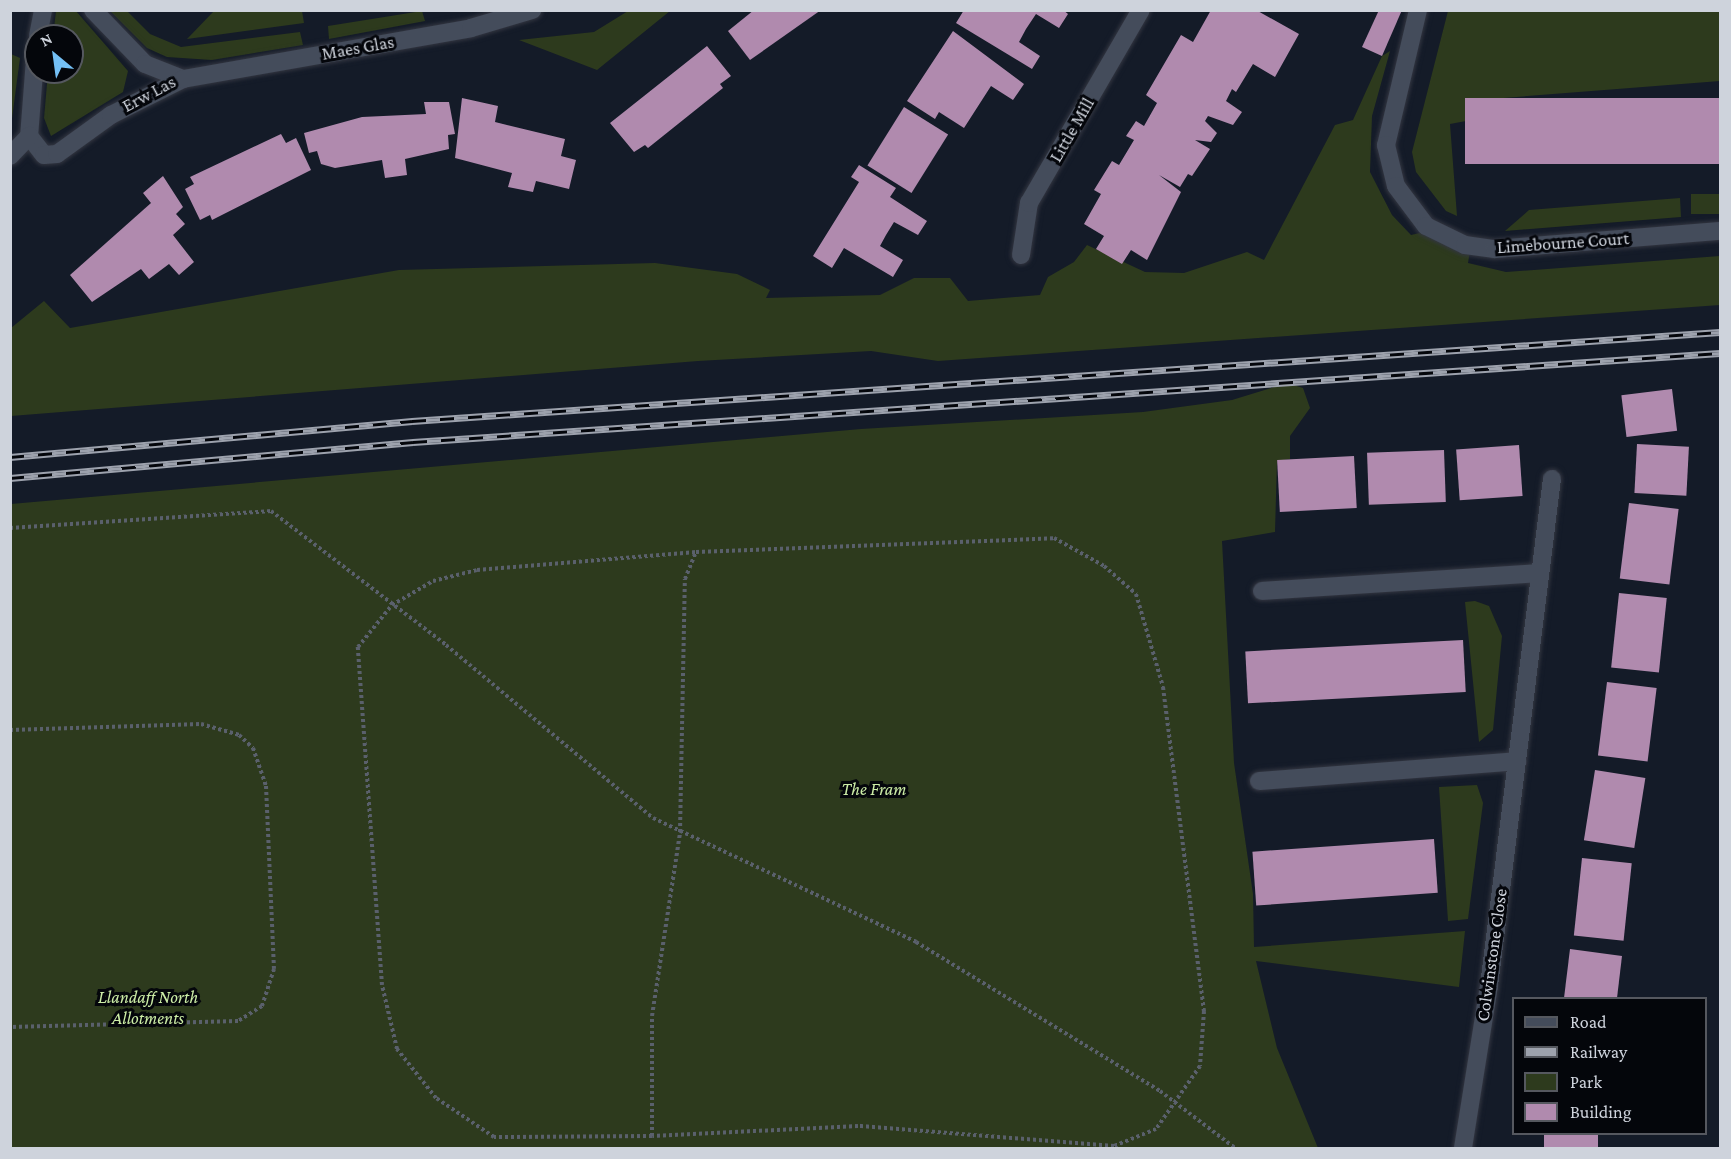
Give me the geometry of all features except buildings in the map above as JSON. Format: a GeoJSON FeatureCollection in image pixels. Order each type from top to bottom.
{"type":"FeatureCollection","features":[{"type":"Feature","properties":{"kind":"street","name":"Erw Las"},"geometry":{"type":"LineString","coordinates":[[93,10],[145,64],[183,79]]}},
{"type":"Feature","properties":{"kind":"street","name":"Maes Glas"},"geometry":{"type":"LineString","coordinates":[[183,79],[471,28],[532,10]]}},
{"type":"Feature","properties":{"kind":"street","name":"Little Mill"},"geometry":{"type":"LineString","coordinates":[[1021,255],[1029,203],[1141,10]]}},
{"type":"Feature","properties":{"kind":"street","name":"Limebourne Court"},"geometry":{"type":"LineString","coordinates":[[1418,10],[1386,145],[1396,186],[1426,226],[1465,245],[1495,249],[1720,231]]}},
{"type":"Feature","properties":{"kind":"street","name":"Erw Las"},"geometry":{"type":"LineString","coordinates":[[29,136],[44,154],[57,154],[111,115],[183,79]]}},
{"type":"Feature","properties":{"kind":"street"},"geometry":{"type":"LineString","coordinates":[[10,156],[29,136],[33,84]]}},
{"type":"Feature","properties":{"kind":"street","name":"Colwinstone Close"},"geometry":{"type":"LineString","coordinates":[[1463,1149],[1517,761],[1552,479]]}},
{"type":"Feature","properties":{"kind":"street"},"geometry":{"type":"LineString","coordinates":[[1262,591],[1539,573]]}},
{"type":"Feature","properties":{"kind":"street"},"geometry":{"type":"LineString","coordinates":[[1259,781],[1517,761]]}},
{"type":"Feature","properties":{"kind":"path"},"geometry":{"type":"LineString","coordinates":[[10,528],[271,511],[392,605],[653,818],[916,942],[1177,1105],[1235,1149]]}},
{"type":"Feature","properties":{"kind":"path"},"geometry":{"type":"LineString","coordinates":[[1054,538],[1104,566],[1136,594],[1163,687],[1204,1011],[1200,1066],[1177,1105],[1156,1129],[1114,1146],[858,1126],[652,1136],[494,1137],[436,1098],[398,1048],[382,985],[358,647],[392,605],[432,581],[477,570],[696,552],[1054,538]]}},
{"type":"Feature","properties":{"kind":"path"},"geometry":{"type":"LineString","coordinates":[[652,1136],[652,1016],[680,832],[685,579],[696,552]]}},
{"type":"Feature","properties":{"kind":"path"},"geometry":{"type":"LineString","coordinates":[[10,730],[201,724],[223,726],[239,735],[254,748],[267,786],[274,969],[262,1006],[238,1021],[10,1027]]}},
{"type":"Feature","properties":{"kind":"green space"},"geometry":{"type":"Polygon","coordinates":[[[56,11],[76,11],[128,71],[123,92],[51,136],[44,118],[47,84],[84,84],[84,24],[54,24],[56,11]]]}},
{"type":"Feature","properties":{"kind":"green space"},"geometry":{"type":"Polygon","coordinates":[[[110,11],[127,11],[150,34],[181,47],[300,32],[303,45],[212,60],[167,57],[147,48],[110,11]]]}},
{"type":"Feature","properties":{"kind":"green space"},"geometry":{"type":"Polygon","coordinates":[[[214,11],[302,11],[304,23],[187,39],[214,11]]]}},
{"type":"Feature","properties":{"kind":"green space"},"geometry":{"type":"Polygon","coordinates":[[[422,11],[425,21],[329,39],[328,26],[422,11]]]}},
{"type":"Feature","properties":{"kind":"green space"},"geometry":{"type":"Polygon","coordinates":[[[628,11],[670,11],[597,70],[519,40],[594,32],[628,11]]]}},
{"type":"Feature","properties":{"kind":"green space"},"geometry":{"type":"Polygon","coordinates":[[[1448,11],[1720,11],[1720,81],[1465,101],[1466,121],[1450,124],[1457,216],[1446,211],[1416,172],[1412,152],[1448,11]]]}},
{"type":"Feature","properties":{"kind":"green space"},"geometry":{"type":"Polygon","coordinates":[[[1390,51],[1372,116],[1370,172],[1392,215],[1411,235],[1424,232],[1470,251],[1468,263],[1506,272],[1720,256],[1720,305],[938,361],[871,351],[698,361],[11,416],[11,328],[44,301],[70,328],[399,270],[655,263],[737,274],[770,290],[766,298],[880,295],[914,278],[950,278],[968,301],[1040,295],[1048,277],[1074,262],[1087,245],[1145,272],[1184,273],[1247,252],[1264,260],[1335,125],[1353,120],[1382,56],[1390,51]]]}},
{"type":"Feature","properties":{"kind":"green space"},"geometry":{"type":"Polygon","coordinates":[[[10,54],[20,58],[11,126],[10,54]]]}},
{"type":"Feature","properties":{"kind":"green space"},"geometry":{"type":"Polygon","coordinates":[[[1691,194],[1720,194],[1720,214],[1691,214],[1691,194]]]}},
{"type":"Feature","properties":{"kind":"green space"},"geometry":{"type":"Polygon","coordinates":[[[1680,198],[1681,217],[1505,231],[1529,210],[1680,198]]]}},
{"type":"Feature","properties":{"kind":"green space","name":"The Fram"},"geometry":{"type":"Polygon","coordinates":[[[1287,383],[1303,388],[1310,408],[1290,436],[1290,459],[1277,461],[1275,532],[1222,541],[1234,763],[1253,894],[1254,947],[1465,931],[1459,987],[1256,961],[1277,1048],[1318,1148],[11,1148],[11,504],[861,429],[1143,412],[1232,400],[1287,383]]]}},
{"type":"Feature","properties":{"kind":"green space"},"geometry":{"type":"Polygon","coordinates":[[[1475,601],[1489,606],[1502,636],[1493,730],[1479,742],[1465,602],[1475,601]]]}},
{"type":"Feature","properties":{"kind":"green space"},"geometry":{"type":"Polygon","coordinates":[[[1477,785],[1483,803],[1468,919],[1448,921],[1439,787],[1477,785]]]}},
{"type":"Feature","properties":{"kind":"railway"},"geometry":{"type":"LineString","coordinates":[[10,457],[412,421],[1720,332]]}},
{"type":"Feature","properties":{"kind":"railway"},"geometry":{"type":"LineString","coordinates":[[10,478],[413,442],[1720,353]]}},
{"type":"Feature","properties":{"kind":"park label","name":"Llandaff North Allotments"},"geometry":{"type":"Point","coordinates":[148,1008]}}]}
